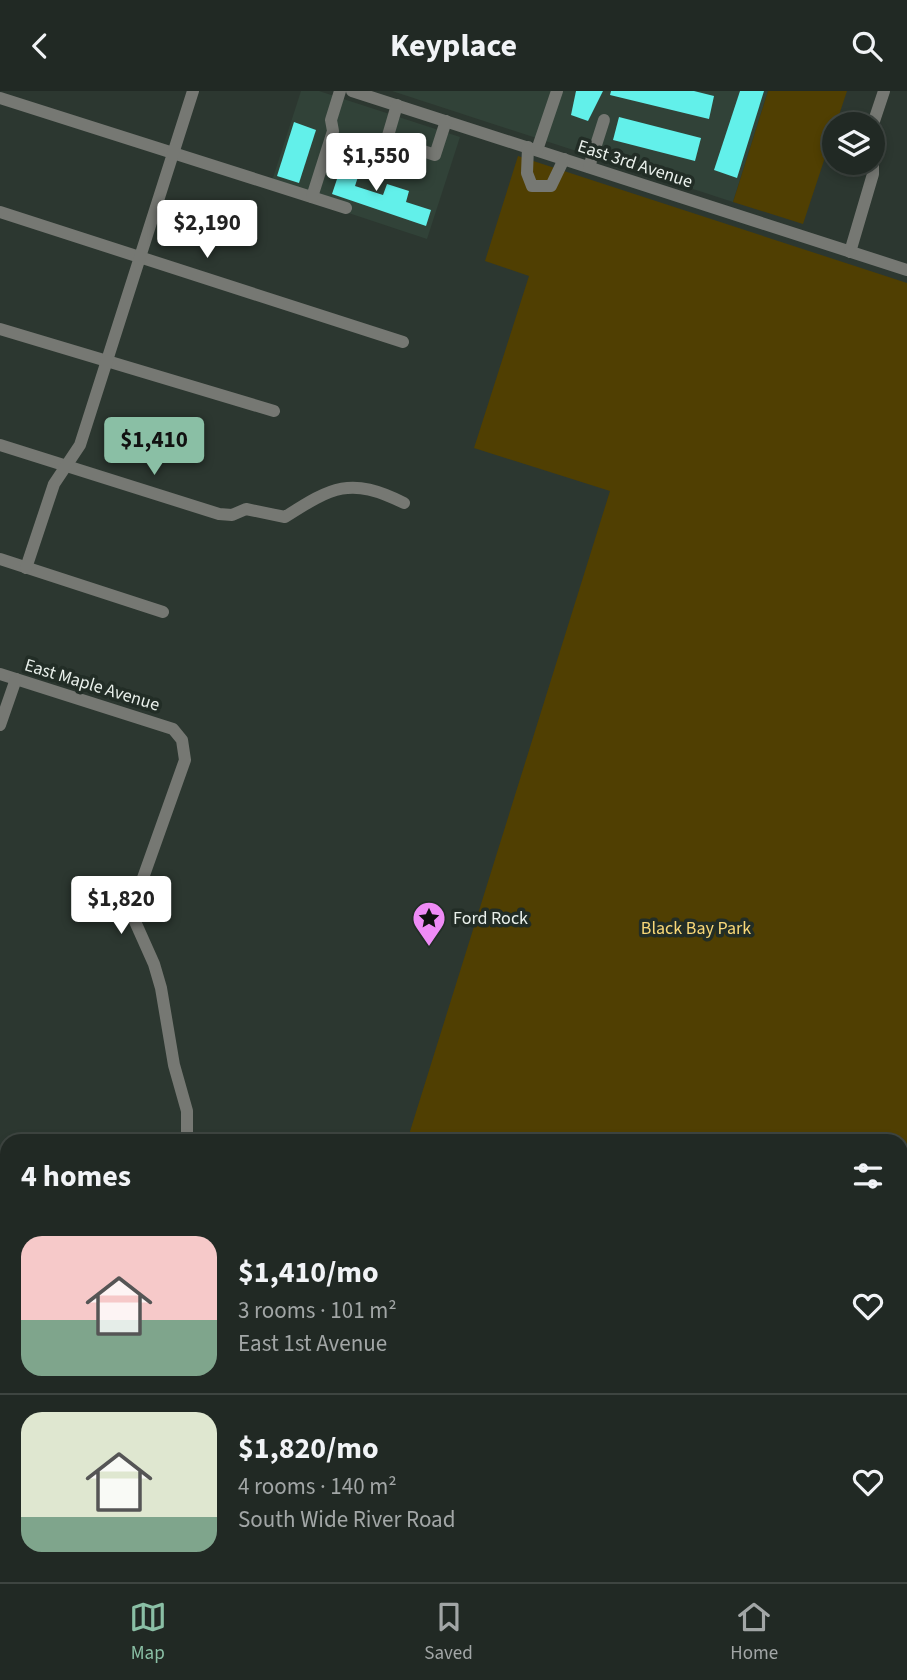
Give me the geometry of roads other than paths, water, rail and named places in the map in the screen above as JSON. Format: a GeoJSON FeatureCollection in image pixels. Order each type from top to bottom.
{"type":"FeatureCollection","features":[{"type":"Feature","properties":{"kind":"street"},"geometry":{"type":"LineString","coordinates":[[26,568],[54,484],[80,445],[193,91]]}},
{"type":"Feature","properties":{"kind":"street"},"geometry":{"type":"LineString","coordinates":[[312,197],[333,131],[331,120],[340,91]]}},
{"type":"Feature","properties":{"kind":"street","name":"East 3rd Avenue"},"geometry":{"type":"LineString","coordinates":[[352,91],[907,270]]}},
{"type":"Feature","properties":{"kind":"street"},"geometry":{"type":"LineString","coordinates":[[557,91],[532,149],[527,173],[532,185],[551,186],[564,159]]}},
{"type":"Feature","properties":{"kind":"street"},"geometry":{"type":"LineString","coordinates":[[877,112],[884,91]]}},
{"type":"Feature","properties":{"kind":"street"},"geometry":{"type":"LineString","coordinates":[[0,98],[346,208]]}},
{"type":"Feature","properties":{"kind":"street"},"geometry":{"type":"LineString","coordinates":[[397,105],[387,139],[435,155],[446,121]]}},
{"type":"Feature","properties":{"kind":"street"},"geometry":{"type":"LineString","coordinates":[[589,167],[604,120]]}},
{"type":"Feature","properties":{"kind":"street"},"geometry":{"type":"LineString","coordinates":[[850,252],[873,175]]}},
{"type":"Feature","properties":{"kind":"street"},"geometry":{"type":"LineString","coordinates":[[0,212],[403,342]]}},
{"type":"Feature","properties":{"kind":"street"},"geometry":{"type":"LineString","coordinates":[[0,329],[274,411]]}},
{"type":"Feature","properties":{"kind":"street"},"geometry":{"type":"LineString","coordinates":[[0,445],[219,514],[232,515],[246,509],[285,517],[315,496],[350,486],[381,491],[404,503]]}},
{"type":"Feature","properties":{"kind":"street"},"geometry":{"type":"LineString","coordinates":[[0,559],[163,612]]}},
{"type":"Feature","properties":{"kind":"street","name":"East Maple Avenue"},"geometry":{"type":"LineString","coordinates":[[0,674],[173,729],[183,740],[185,760],[133,917],[154,964],[161,988],[174,1065],[187,1111],[187,1134]]}},
{"type":"Feature","properties":{"kind":"street"},"geometry":{"type":"LineString","coordinates":[[0,725],[16,680]]}},
{"type":"Feature","properties":{"kind":"place","name":"Ford Rock"},"geometry":{"type":"Point","coordinates":[429,948]}},
{"type":"Feature","properties":{"kind":"park label","name":"Black Bay Park"},"geometry":{"type":"Point","coordinates":[696,928]}}]}
